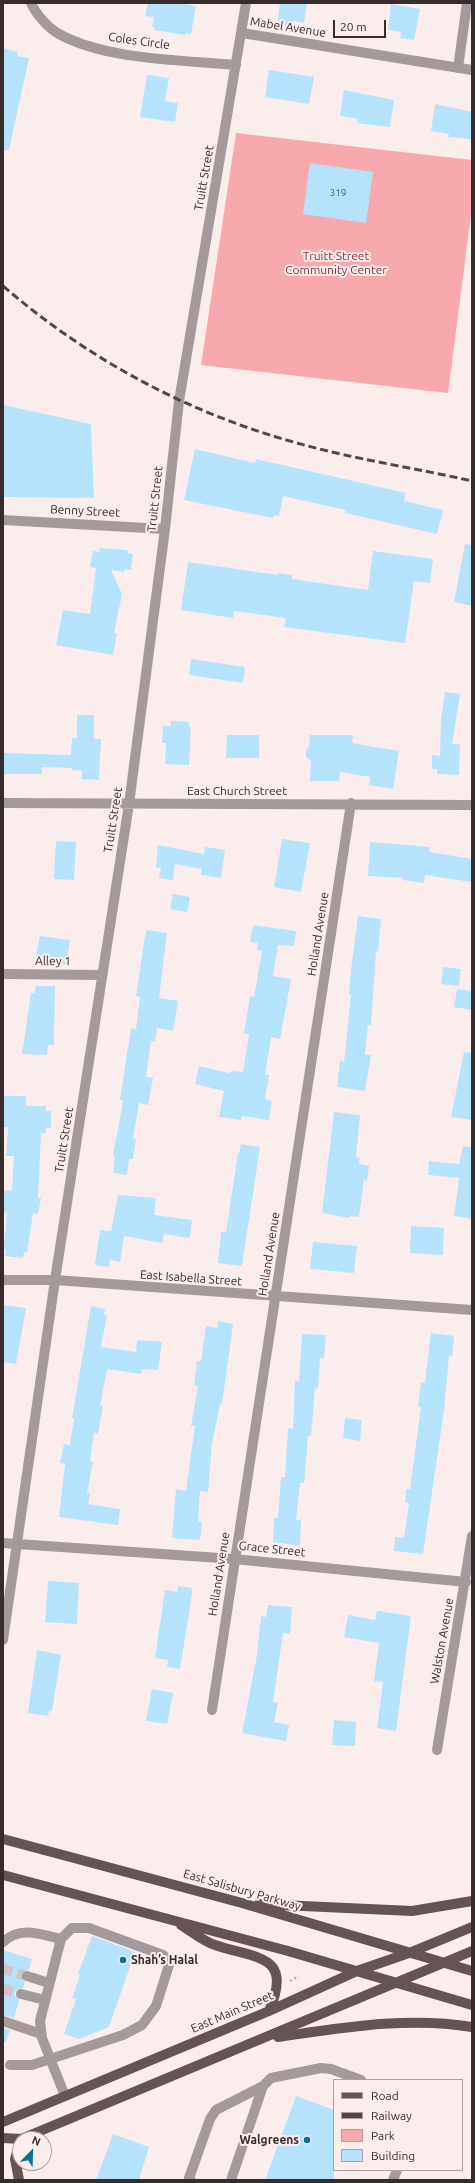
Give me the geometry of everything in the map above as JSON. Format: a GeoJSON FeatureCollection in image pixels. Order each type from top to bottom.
{"type":"FeatureCollection","features":[{"type":"Feature","properties":{"kind":"main road","name":"East Salisbury Parkway"},"geometry":{"type":"LineString","coordinates":[[3,1839],[242,1903],[472,1971]]}},
{"type":"Feature","properties":{"kind":"main road"},"geometry":{"type":"LineString","coordinates":[[3,1875],[169,1918],[472,2005]]}},
{"type":"Feature","properties":{"kind":"main road"},"geometry":{"type":"LineString","coordinates":[[242,1903],[412,1911],[472,1901]]}},
{"type":"Feature","properties":{"kind":"main road"},"geometry":{"type":"LineString","coordinates":[[169,1918],[213,1945],[255,1956],[274,1967],[278,1982],[269,2011]]}},
{"type":"Feature","properties":{"kind":"main road","name":"East Main Street"},"geometry":{"type":"LineString","coordinates":[[3,2122],[269,2011],[357,1971],[409,1953],[472,1926]]}},
{"type":"Feature","properties":{"kind":"main road"},"geometry":{"type":"LineString","coordinates":[[40,2131],[262,2040],[395,1982],[472,1951]]}},
{"type":"Feature","properties":{"kind":"main road"},"geometry":{"type":"LineString","coordinates":[[262,2040],[358,2025],[449,2023],[472,2027]]}},
{"type":"Feature","properties":{"kind":"street","name":"Coles Circle"},"geometry":{"type":"LineString","coordinates":[[31,3],[36,13],[58,34],[79,43],[118,54],[236,65]]}},
{"type":"Feature","properties":{"kind":"street","name":"Truitt Street"},"geometry":{"type":"LineString","coordinates":[[3,1640],[55,1280],[129,804],[180,401],[246,3]]}},
{"type":"Feature","properties":{"kind":"street"},"geometry":{"type":"LineString","coordinates":[[458,68],[467,3]]}},
{"type":"Feature","properties":{"kind":"street","name":"Mabel Avenue"},"geometry":{"type":"LineString","coordinates":[[242,33],[472,70]]}},
{"type":"Feature","properties":{"kind":"street","name":"Benny Street"},"geometry":{"type":"LineString","coordinates":[[3,520],[165,528]]}},
{"type":"Feature","properties":{"kind":"street","name":"East Church Street"},"geometry":{"type":"LineString","coordinates":[[3,803],[351,803],[472,805]]}},
{"type":"Feature","properties":{"kind":"street","name":"Holland Avenue"},"geometry":{"type":"LineString","coordinates":[[212,1710],[234,1558],[276,1297],[351,803]]}},
{"type":"Feature","properties":{"kind":"street","name":"Alley 1"},"geometry":{"type":"LineString","coordinates":[[3,974],[102,975]]}},
{"type":"Feature","properties":{"kind":"street","name":"East Isabella Street"},"geometry":{"type":"LineString","coordinates":[[3,1280],[55,1280],[472,1310]]}},
{"type":"Feature","properties":{"kind":"street","name":"Walston Avenue"},"geometry":{"type":"LineString","coordinates":[[437,1750],[466,1582],[472,1536]]}},
{"type":"Feature","properties":{"kind":"street","name":"Grace Street"},"geometry":{"type":"LineString","coordinates":[[3,1543],[234,1558],[466,1582]]}},
{"type":"Feature","properties":{"kind":"street"},"geometry":{"type":"LineString","coordinates":[[10,2064],[32,2065],[50,2059],[123,2035],[142,2025],[156,2006],[170,1962],[163,1955],[89,1928],[72,1928],[61,1939],[40,2020],[41,2034],[50,2059],[65,2096]]}},
{"type":"Feature","properties":{"kind":"street"},"geometry":{"type":"LineString","coordinates":[[3,1942],[11,1934],[29,1932],[61,1939]]}},
{"type":"Feature","properties":{"kind":"street"},"geometry":{"type":"LineString","coordinates":[[27,1976],[49,1983]]}},
{"type":"Feature","properties":{"kind":"street"},"geometry":{"type":"LineString","coordinates":[[21,1994],[45,2000]]}},
{"type":"Feature","properties":{"kind":"street"},"geometry":{"type":"LineString","coordinates":[[3,2021],[41,2034]]}},
{"type":"Feature","properties":{"kind":"street"},"geometry":{"type":"LineString","coordinates":[[191,2180],[189,2178],[210,2119],[216,2110],[263,2086],[272,2078],[321,2068],[331,2068],[358,2079]]}},
{"type":"Feature","properties":{"kind":"street"},"geometry":{"type":"LineString","coordinates":[[231,2180],[263,2086]]}},
{"type":"Feature","properties":{"kind":"path"},"geometry":{"type":"LineString","coordinates":[[288,1982],[299,1976]]}},
{"type":"Feature","properties":{"kind":"green space","name":"Truitt Street Community Center"},"geometry":{"type":"Polygon","coordinates":[[[236,133],[472,160],[472,207],[448,393],[201,365],[236,133]]]}},
{"type":"Feature","properties":{"kind":"building"},"geometry":{"type":"Polygon","coordinates":[[[148,3],[180,3],[196,6],[191,34],[186,33],[186,35],[154,30],[155,28],[152,27],[154,17],[145,16],[148,3]]]}},
{"type":"Feature","properties":{"kind":"building"},"geometry":{"type":"Polygon","coordinates":[[[280,3],[307,3],[304,23],[293,21],[293,26],[277,24],[280,3]]]}},
{"type":"Feature","properties":{"kind":"building"},"geometry":{"type":"Polygon","coordinates":[[[391,4],[420,9],[414,40],[400,38],[401,32],[388,30],[391,4]]]}},
{"type":"Feature","properties":{"kind":"building"},"geometry":{"type":"Polygon","coordinates":[[[3,48],[18,52],[17,56],[29,58],[9,150],[3,150],[3,48]]]}},
{"type":"Feature","properties":{"kind":"building"},"geometry":{"type":"Polygon","coordinates":[[[269,70],[314,77],[309,104],[265,97],[269,70]]]}},
{"type":"Feature","properties":{"kind":"building"},"geometry":{"type":"Polygon","coordinates":[[[147,75],[169,78],[165,101],[178,103],[175,122],[140,117],[147,75]]]}},
{"type":"Feature","properties":{"kind":"building"},"geometry":{"type":"Polygon","coordinates":[[[344,90],[394,100],[390,127],[357,123],[358,119],[340,116],[344,90]]]}},
{"type":"Feature","properties":{"kind":"building"},"geometry":{"type":"Polygon","coordinates":[[[435,104],[472,112],[472,139],[448,137],[449,134],[431,131],[435,104]]]}},
{"type":"Feature","properties":{"kind":"building","name":"Truitt Street Community Center"},"geometry":{"type":"Polygon","coordinates":[[[310,163],[373,172],[366,223],[303,214],[310,163]]]}},
{"type":"Feature","properties":{"kind":"building"},"geometry":{"type":"Polygon","coordinates":[[[3,405],[91,424],[94,498],[3,497],[3,405]]]}},
{"type":"Feature","properties":{"kind":"building"},"geometry":{"type":"Polygon","coordinates":[[[195,449],[255,463],[256,459],[406,493],[404,501],[443,510],[437,534],[345,513],[346,510],[283,496],[279,516],[274,515],[273,518],[184,500],[195,449]]]}},
{"type":"Feature","properties":{"kind":"building"},"geometry":{"type":"Polygon","coordinates":[[[465,544],[472,545],[472,606],[454,602],[465,544]]]}},
{"type":"Feature","properties":{"kind":"building"},"geometry":{"type":"Polygon","coordinates":[[[100,546],[100,548],[128,550],[127,553],[133,554],[131,570],[125,569],[124,572],[111,570],[122,594],[114,633],[117,633],[113,655],[56,645],[63,610],[90,614],[96,568],[90,567],[93,551],[99,552],[100,546]]]}},
{"type":"Feature","properties":{"kind":"building"},"geometry":{"type":"Polygon","coordinates":[[[373,551],[433,559],[430,583],[414,581],[405,643],[284,627],[286,618],[234,611],[233,618],[181,610],[188,562],[278,575],[278,573],[292,575],[292,579],[368,590],[373,551]]]}},
{"type":"Feature","properties":{"kind":"building"},"geometry":{"type":"Polygon","coordinates":[[[191,659],[245,667],[243,683],[189,675],[191,659]]]}},
{"type":"Feature","properties":{"kind":"building"},"geometry":{"type":"Polygon","coordinates":[[[445,692],[460,694],[452,744],[460,744],[459,775],[437,774],[437,769],[432,769],[432,755],[440,756],[441,719],[445,692]]]}},
{"type":"Feature","properties":{"kind":"building"},"geometry":{"type":"Polygon","coordinates":[[[77,715],[94,715],[94,739],[101,739],[99,780],[82,779],[82,771],[72,770],[72,768],[42,767],[42,774],[3,774],[3,753],[71,755],[72,738],[77,738],[77,715]]]}},
{"type":"Feature","properties":{"kind":"building"},"geometry":{"type":"Polygon","coordinates":[[[171,721],[189,722],[189,727],[191,727],[189,765],[165,764],[166,743],[162,743],[163,726],[171,726],[171,721]]]}},
{"type":"Feature","properties":{"kind":"building"},"geometry":{"type":"Polygon","coordinates":[[[227,735],[259,735],[259,758],[226,758],[227,735]]]}},
{"type":"Feature","properties":{"kind":"building"},"geometry":{"type":"Polygon","coordinates":[[[310,735],[353,735],[352,743],[399,751],[393,789],[369,785],[370,777],[340,772],[339,781],[310,781],[311,761],[306,757],[306,750],[309,747],[310,735]]]}},
{"type":"Feature","properties":{"kind":"building"},"geometry":{"type":"Polygon","coordinates":[[[282,839],[310,843],[301,892],[274,887],[282,839]]]}},
{"type":"Feature","properties":{"kind":"building"},"geometry":{"type":"Polygon","coordinates":[[[56,841],[76,842],[74,880],[54,879],[56,841]]]}},
{"type":"Feature","properties":{"kind":"building"},"geometry":{"type":"Polygon","coordinates":[[[370,842],[429,847],[429,852],[472,859],[472,882],[425,875],[424,883],[403,880],[403,878],[368,876],[370,842]]]}},
{"type":"Feature","properties":{"kind":"building"},"geometry":{"type":"Polygon","coordinates":[[[158,845],[204,854],[205,847],[225,850],[221,878],[201,875],[202,869],[175,864],[173,880],[159,878],[161,868],[156,867],[158,845]]]}},
{"type":"Feature","properties":{"kind":"building"},"geometry":{"type":"Polygon","coordinates":[[[173,894],[190,897],[187,912],[170,909],[173,894]]]}},
{"type":"Feature","properties":{"kind":"building"},"geometry":{"type":"Polygon","coordinates":[[[358,916],[381,919],[378,952],[376,951],[371,1026],[368,1025],[365,1055],[371,1055],[365,1091],[337,1087],[340,1061],[344,1062],[351,995],[349,995],[351,970],[358,916]]]}},
{"type":"Feature","properties":{"kind":"building"},"geometry":{"type":"Polygon","coordinates":[[[253,925],[296,931],[294,946],[278,945],[273,976],[291,979],[280,1039],[271,1037],[265,1075],[269,1075],[265,1099],[272,1101],[269,1120],[242,1116],[241,1120],[219,1117],[224,1091],[195,1084],[199,1066],[229,1073],[232,1071],[243,1072],[249,1034],[244,1033],[250,996],[254,997],[262,951],[257,950],[258,943],[250,942],[253,925]]]}},
{"type":"Feature","properties":{"kind":"building"},"geometry":{"type":"Polygon","coordinates":[[[146,930],[167,933],[159,998],[178,1001],[173,1031],[157,1028],[155,1042],[151,1041],[146,1077],[153,1078],[148,1105],[139,1103],[133,1139],[136,1139],[133,1159],[129,1159],[127,1175],[113,1173],[115,1156],[113,1155],[123,1101],[120,1100],[131,1028],[136,1029],[140,997],[136,996],[146,930]]]}},
{"type":"Feature","properties":{"kind":"building"},"geometry":{"type":"Polygon","coordinates":[[[40,936],[70,940],[66,965],[35,960],[40,936]]]}},
{"type":"Feature","properties":{"kind":"building"},"geometry":{"type":"Polygon","coordinates":[[[443,967],[461,969],[459,986],[441,984],[443,967]]]}},
{"type":"Feature","properties":{"kind":"building"},"geometry":{"type":"Polygon","coordinates":[[[36,986],[55,986],[54,1045],[48,1045],[47,1055],[22,1054],[31,993],[34,993],[36,986]]]}},
{"type":"Feature","properties":{"kind":"building"},"geometry":{"type":"Polygon","coordinates":[[[457,989],[472,991],[472,1010],[454,1007],[457,989]]]}},
{"type":"Feature","properties":{"kind":"building"},"geometry":{"type":"Polygon","coordinates":[[[464,1052],[472,1053],[472,1120],[451,1117],[464,1052]]]}},
{"type":"Feature","properties":{"kind":"building"},"geometry":{"type":"Polygon","coordinates":[[[4,1096],[26,1096],[26,1106],[46,1106],[46,1111],[51,1111],[51,1128],[46,1128],[46,1133],[41,1133],[38,1198],[41,1198],[38,1214],[33,1213],[27,1253],[24,1252],[23,1258],[5,1256],[6,1249],[4,1249],[7,1213],[3,1212],[3,1191],[12,1190],[14,1156],[6,1156],[8,1127],[3,1127],[4,1096]]]}},
{"type":"Feature","properties":{"kind":"building"},"geometry":{"type":"Polygon","coordinates":[[[334,1112],[360,1115],[356,1157],[360,1158],[359,1164],[369,1166],[367,1181],[364,1180],[359,1217],[350,1216],[350,1218],[322,1213],[334,1112]]]}},
{"type":"Feature","properties":{"kind":"building"},"geometry":{"type":"Polygon","coordinates":[[[241,1144],[260,1147],[242,1266],[218,1263],[221,1232],[226,1232],[238,1153],[239,1154],[241,1144]]]}},
{"type":"Feature","properties":{"kind":"building"},"geometry":{"type":"Polygon","coordinates":[[[463,1146],[472,1147],[472,1219],[454,1216],[459,1178],[428,1175],[429,1161],[459,1164],[463,1146]]]}},
{"type":"Feature","properties":{"kind":"building"},"geometry":{"type":"Polygon","coordinates":[[[118,1195],[156,1198],[154,1215],[192,1220],[190,1238],[164,1234],[162,1243],[124,1236],[120,1262],[110,1260],[109,1267],[95,1265],[100,1230],[111,1231],[118,1195]]]}},
{"type":"Feature","properties":{"kind":"building"},"geometry":{"type":"Polygon","coordinates":[[[411,1226],[444,1228],[443,1255],[410,1253],[411,1226]]]}},
{"type":"Feature","properties":{"kind":"building"},"geometry":{"type":"Polygon","coordinates":[[[313,1242],[357,1246],[354,1273],[310,1269],[313,1242]]]}},
{"type":"Feature","properties":{"kind":"building"},"geometry":{"type":"Polygon","coordinates":[[[3,1305],[26,1308],[16,1364],[3,1362],[3,1305]]]}},
{"type":"Feature","properties":{"kind":"building"},"geometry":{"type":"Polygon","coordinates":[[[91,1306],[105,1309],[104,1315],[107,1315],[101,1347],[136,1352],[137,1340],[162,1342],[158,1370],[142,1369],[141,1374],[107,1369],[100,1406],[103,1406],[98,1434],[94,1433],[90,1461],[93,1461],[87,1493],[90,1493],[88,1504],[120,1509],[118,1525],[59,1517],[65,1464],[60,1463],[64,1444],[70,1445],[74,1418],[72,1418],[91,1306]]]}},
{"type":"Feature","properties":{"kind":"building"},"geometry":{"type":"Polygon","coordinates":[[[218,1321],[233,1324],[222,1404],[220,1404],[212,1444],[208,1492],[200,1491],[198,1522],[202,1522],[200,1540],[172,1538],[176,1489],[186,1491],[195,1426],[191,1426],[198,1386],[194,1385],[197,1361],[201,1361],[206,1326],[217,1328],[218,1321]]]}},
{"type":"Feature","properties":{"kind":"building"},"geometry":{"type":"Polygon","coordinates":[[[431,1333],[454,1336],[452,1357],[449,1356],[444,1410],[423,1554],[394,1551],[395,1537],[404,1538],[409,1503],[405,1502],[406,1489],[410,1489],[421,1407],[418,1407],[421,1382],[425,1383],[431,1333]]]}},
{"type":"Feature","properties":{"kind":"building"},"geometry":{"type":"Polygon","coordinates":[[[302,1334],[326,1335],[324,1358],[320,1358],[318,1389],[315,1388],[311,1436],[308,1436],[304,1483],[300,1483],[296,1520],[301,1520],[300,1546],[273,1542],[274,1518],[278,1518],[281,1477],[285,1477],[288,1428],[293,1429],[295,1381],[299,1381],[302,1334]]]}},
{"type":"Feature","properties":{"kind":"building"},"geometry":{"type":"Polygon","coordinates":[[[345,1418],[362,1420],[360,1441],[343,1438],[345,1418]]]}},
{"type":"Feature","properties":{"kind":"building"},"geometry":{"type":"Polygon","coordinates":[[[48,1581],[79,1583],[77,1624],[45,1622],[48,1581]]]}},
{"type":"Feature","properties":{"kind":"building"},"geometry":{"type":"Polygon","coordinates":[[[178,1586],[192,1588],[180,1669],[167,1667],[168,1660],[155,1658],[165,1590],[177,1592],[178,1586]]]}},
{"type":"Feature","properties":{"kind":"building"},"geometry":{"type":"Polygon","coordinates":[[[268,1605],[292,1607],[290,1634],[283,1633],[273,1702],[278,1703],[274,1722],[289,1725],[286,1741],[242,1733],[257,1655],[261,1616],[266,1617],[268,1605]]]}},
{"type":"Feature","properties":{"kind":"building"},"geometry":{"type":"Polygon","coordinates":[[[377,1611],[411,1616],[396,1731],[377,1728],[383,1682],[374,1681],[379,1643],[344,1637],[348,1615],[375,1620],[377,1611]]]}},
{"type":"Feature","properties":{"kind":"building"},"geometry":{"type":"Polygon","coordinates":[[[37,1650],[61,1655],[52,1711],[49,1711],[48,1716],[28,1713],[37,1650]]]}},
{"type":"Feature","properties":{"kind":"building"},"geometry":{"type":"Polygon","coordinates":[[[152,1689],[173,1693],[167,1724],[146,1721],[152,1689]]]}},
{"type":"Feature","properties":{"kind":"building"},"geometry":{"type":"Polygon","coordinates":[[[334,1720],[356,1722],[355,1746],[332,1745],[334,1720]]]}},
{"type":"Feature","properties":{"kind":"building"},"geometry":{"type":"Polygon","coordinates":[[[92,1936],[135,1952],[109,2027],[79,2039],[64,2034],[76,1999],[72,1998],[80,1975],[78,1974],[92,1936]]]}},
{"type":"Feature","properties":{"kind":"building"},"geometry":{"type":"Polygon","coordinates":[[[3,1950],[32,1959],[29,1970],[25,1970],[21,1974],[21,1978],[25,1982],[23,1988],[19,1988],[15,1992],[15,1996],[19,2000],[14,2018],[3,2015],[3,1950]]]}},
{"type":"Feature","properties":{"kind":"building"},"geometry":{"type":"Polygon","coordinates":[[[3,2028],[10,2030],[6,2042],[3,2042],[3,2028]]]}},
{"type":"Feature","properties":{"kind":"building","name":"Walgreens"},"geometry":{"type":"Polygon","coordinates":[[[296,2096],[333,2110],[334,2180],[265,2180],[296,2096]]]}},
{"type":"Feature","properties":{"kind":"building"},"geometry":{"type":"Polygon","coordinates":[[[113,2134],[149,2147],[139,2180],[96,2180],[113,2134]]]}},
{"type":"Feature","properties":{"kind":"tunnel"},"geometry":{"type":"LineString","coordinates":[[3,1969],[27,1976]]}},
{"type":"Feature","properties":{"kind":"tunnel"},"geometry":{"type":"LineString","coordinates":[[3,1989],[21,1994]]}},
{"type":"Feature","properties":{"kind":"railway"},"geometry":{"type":"LineString","coordinates":[[3,286],[70,338],[105,360],[141,381],[179,400],[217,416],[257,431],[318,449],[472,481]]}},
{"type":"Feature","properties":{"kind":"place","name":"Shah’s Halal"},"geometry":{"type":"Point","coordinates":[123,1960]}},
{"type":"Feature","properties":{"kind":"place","name":"Walgreens"},"geometry":{"type":"Point","coordinates":[307,2140]}}]}
